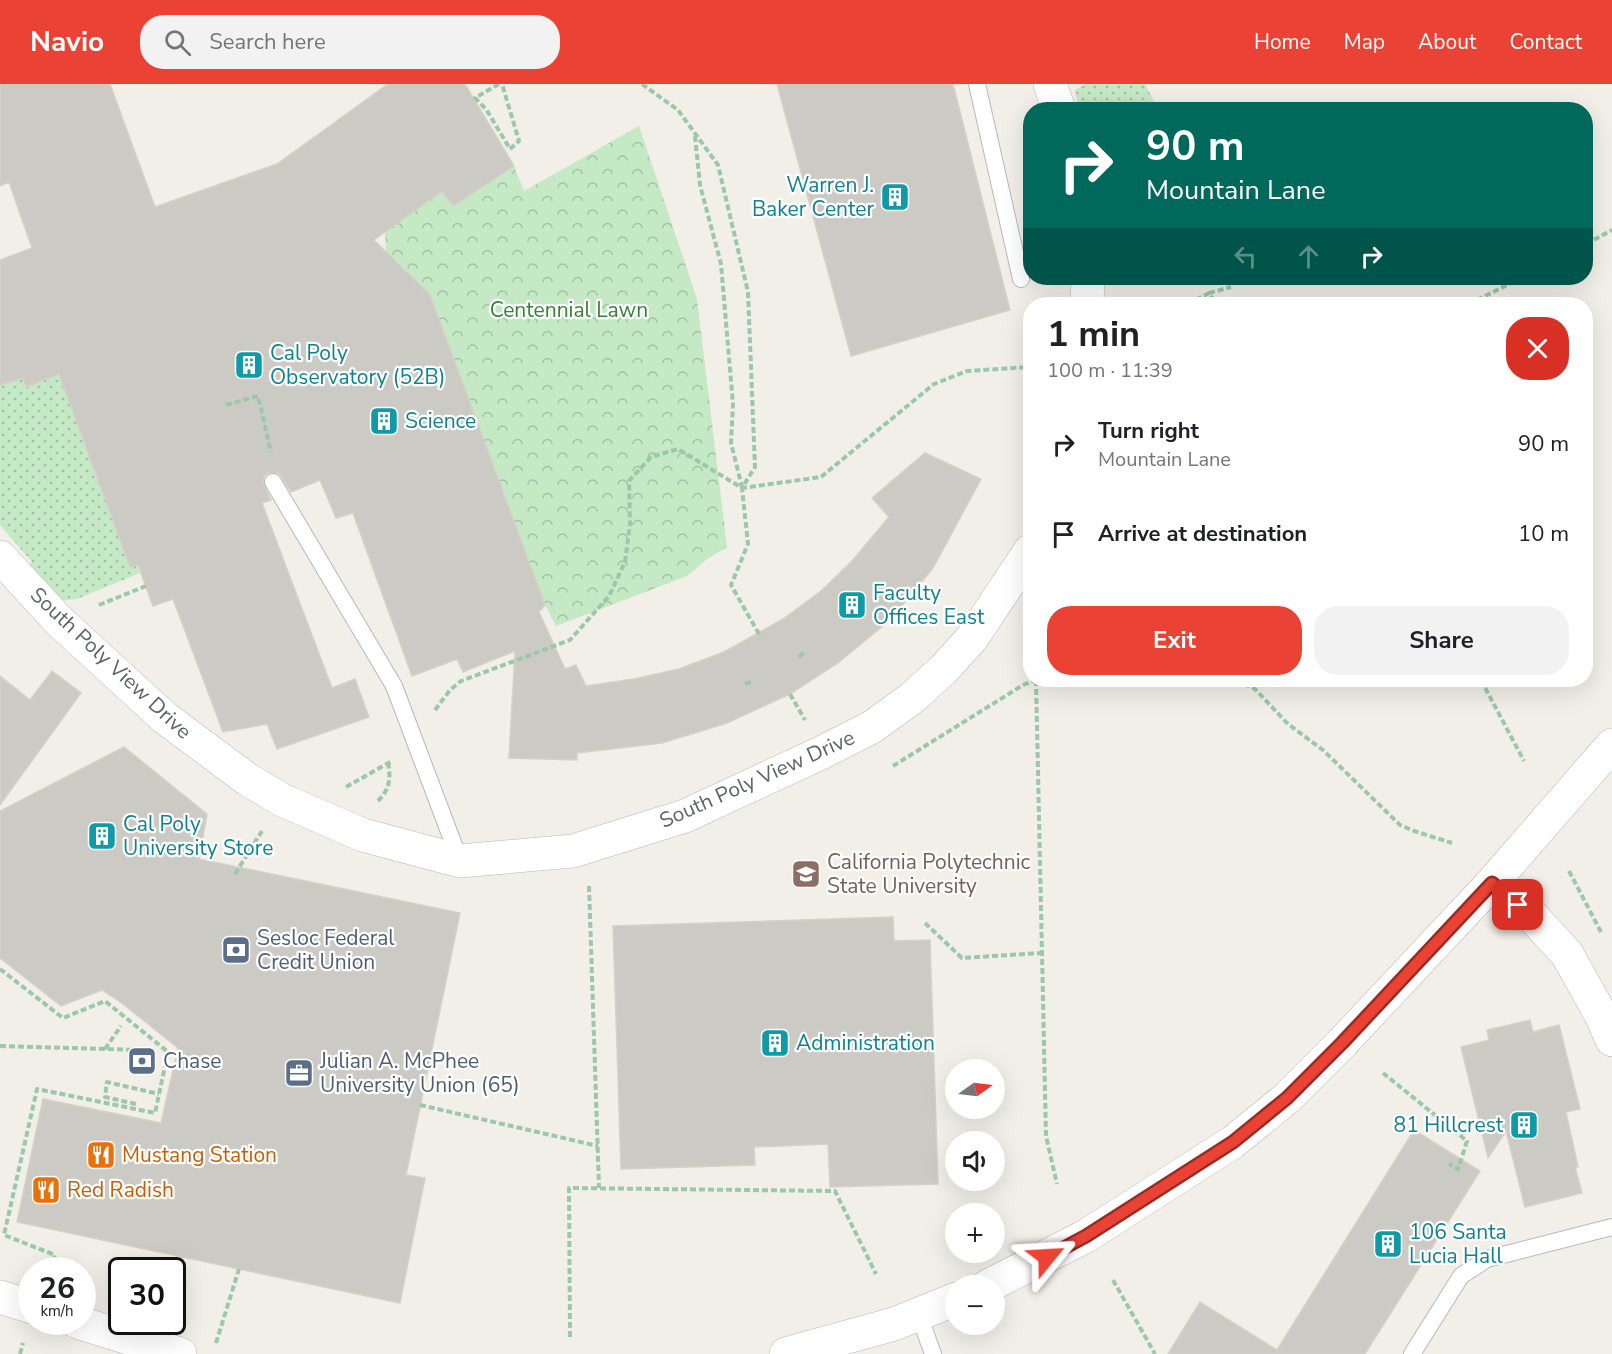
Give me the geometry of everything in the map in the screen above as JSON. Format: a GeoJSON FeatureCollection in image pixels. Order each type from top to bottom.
{"type":"FeatureCollection","features":[{"type":"Feature","properties":{"kind":"street"},"geometry":{"type":"LineString","coordinates":[[1050,84],[1056,102]]}},
{"type":"Feature","properties":{"kind":"street","name":"South Poly View Drive"},"geometry":{"type":"LineString","coordinates":[[0,557],[59,621],[165,718],[247,779],[282,800],[363,836],[460,861],[573,850],[685,816],[872,727],[912,698],[944,669],[972,638],[1023,562]]}},
{"type":"Feature","properties":{"kind":"street"},"geometry":{"type":"LineString","coordinates":[[1005,1277],[1086,1236],[1233,1142],[1287,1098],[1342,1043],[1492,883],[1612,745]]}},
{"type":"Feature","properties":{"kind":"street"},"geometry":{"type":"LineString","coordinates":[[1492,883],[1532,916],[1567,954],[1602,1017],[1612,1040]]}},
{"type":"Feature","properties":{"kind":"street"},"geometry":{"type":"LineString","coordinates":[[0,1297],[18,1303]]}},
{"type":"Feature","properties":{"kind":"street"},"geometry":{"type":"LineString","coordinates":[[786,1354],[894,1324],[945,1304]]}},
{"type":"Feature","properties":{"kind":"street"},"geometry":{"type":"LineString","coordinates":[[96,1328],[180,1354]]}},
{"type":"Feature","properties":{"kind":"lane"},"geometry":{"type":"LineString","coordinates":[[977,84],[1021,279]]}},
{"type":"Feature","properties":{"kind":"lane"},"geometry":{"type":"LineString","coordinates":[[275,485],[394,686],[460,861]]}},
{"type":"Feature","properties":{"kind":"lane"},"geometry":{"type":"LineString","coordinates":[[1412,1354],[1461,1276],[1486,1259],[1612,1227]]}},
{"type":"Feature","properties":{"kind":"lane"},"geometry":{"type":"LineString","coordinates":[[919,1315],[933,1354]]}},
{"type":"Feature","properties":{"kind":"path"},"geometry":{"type":"LineString","coordinates":[[500,84],[519,141],[510,149],[486,109],[475,98],[500,84]]}},
{"type":"Feature","properties":{"kind":"path"},"geometry":{"type":"LineString","coordinates":[[642,84],[678,110],[718,165],[748,292],[756,467],[742,488]]}},
{"type":"Feature","properties":{"kind":"path"},"geometry":{"type":"LineString","coordinates":[[695,134],[700,185],[721,264],[733,404],[731,443],[742,488],[748,544],[731,585],[759,634]]}},
{"type":"Feature","properties":{"kind":"path"},"geometry":{"type":"LineString","coordinates":[[1593,240],[1612,231]]}},
{"type":"Feature","properties":{"kind":"path"},"geometry":{"type":"LineString","coordinates":[[1483,297],[1507,285]]}},
{"type":"Feature","properties":{"kind":"path"},"geometry":{"type":"LineString","coordinates":[[1201,297],[1231,287]]}},
{"type":"Feature","properties":{"kind":"path"},"geometry":{"type":"LineString","coordinates":[[1209,293],[1212,297]]}},
{"type":"Feature","properties":{"kind":"path"},"geometry":{"type":"LineString","coordinates":[[349,785],[395,759],[450,690],[461,681],[570,640],[609,596],[625,562],[630,524],[629,481],[651,457],[678,449],[742,488],[820,477],[934,384],[967,371],[1023,367]]}},
{"type":"Feature","properties":{"kind":"path"},"geometry":{"type":"LineString","coordinates":[[226,405],[258,396],[269,440],[275,485]]}},
{"type":"Feature","properties":{"kind":"path"},"geometry":{"type":"LineString","coordinates":[[59,621],[146,586]]}},
{"type":"Feature","properties":{"kind":"path"},"geometry":{"type":"LineString","coordinates":[[799,657],[805,652]]}},
{"type":"Feature","properties":{"kind":"path"},"geometry":{"type":"LineString","coordinates":[[745,684],[751,681]]}},
{"type":"Feature","properties":{"kind":"path"},"geometry":{"type":"LineString","coordinates":[[893,766],[1023,685]]}},
{"type":"Feature","properties":{"kind":"path"},"geometry":{"type":"LineString","coordinates":[[1036,687],[1046,1136],[1057,1184]]}},
{"type":"Feature","properties":{"kind":"path"},"geometry":{"type":"LineString","coordinates":[[1251,687],[1288,724],[1323,750],[1400,825],[1452,843]]}},
{"type":"Feature","properties":{"kind":"path"},"geometry":{"type":"LineString","coordinates":[[1485,687],[1524,761]]}},
{"type":"Feature","properties":{"kind":"path"},"geometry":{"type":"LineString","coordinates":[[372,806],[386,793],[390,778],[388,763]]}},
{"type":"Feature","properties":{"kind":"path"},"geometry":{"type":"LineString","coordinates":[[235,874],[282,800]]}},
{"type":"Feature","properties":{"kind":"path"},"geometry":{"type":"LineString","coordinates":[[587,846],[599,1188]]}},
{"type":"Feature","properties":{"kind":"path"},"geometry":{"type":"LineString","coordinates":[[1569,871],[1601,932]]}},
{"type":"Feature","properties":{"kind":"path"},"geometry":{"type":"LineString","coordinates":[[925,923],[962,958],[1041,953]]}},
{"type":"Feature","properties":{"kind":"path"},"geometry":{"type":"LineString","coordinates":[[0,969],[63,1018],[105,1000],[168,1052],[155,1113],[37,1089],[4,1235],[55,1255],[54,1257]]}},
{"type":"Feature","properties":{"kind":"path"},"geometry":{"type":"LineString","coordinates":[[105,1049],[121,1026]]}},
{"type":"Feature","properties":{"kind":"path"},"geometry":{"type":"LineString","coordinates":[[0,1040],[2,1046],[139,1050]]}},
{"type":"Feature","properties":{"kind":"path"},"geometry":{"type":"LineString","coordinates":[[1383,1073],[1467,1141],[1458,1169],[1449,1164]]}},
{"type":"Feature","properties":{"kind":"path"},"geometry":{"type":"LineString","coordinates":[[135,1104],[105,1097],[107,1082],[159,1094]]}},
{"type":"Feature","properties":{"kind":"path"},"geometry":{"type":"LineString","coordinates":[[420,1105],[598,1146]]}},
{"type":"Feature","properties":{"kind":"path"},"geometry":{"type":"LineString","coordinates":[[570,1337],[569,1188],[835,1191],[876,1274]]}},
{"type":"Feature","properties":{"kind":"path"},"geometry":{"type":"LineString","coordinates":[[216,1345],[239,1269]]}},
{"type":"Feature","properties":{"kind":"path"},"geometry":{"type":"LineString","coordinates":[[1113,1280],[1155,1354]]}},
{"type":"Feature","properties":{"kind":"green space"},"geometry":{"type":"Polygon","coordinates":[[[1085,84],[1145,84],[1154,102],[1078,102],[1075,90],[1085,84]]]}},
{"type":"Feature","properties":{"kind":"green space","name":"Centennial Lawn"},"geometry":{"type":"Polygon","coordinates":[[[639,126],[697,299],[727,547],[707,559],[687,576],[556,626],[545,605],[430,295],[386,252],[385,232],[442,191],[453,206],[514,166],[524,191],[639,126]]]}},
{"type":"Feature","properties":{"kind":"green space"},"geometry":{"type":"Polygon","coordinates":[[[59,374],[130,567],[136,565],[140,573],[77,599],[59,601],[28,566],[32,562],[0,525],[0,385],[23,378],[26,386],[59,374]]]}},
{"type":"Feature","properties":{"kind":"building","name":"Science"},"geometry":{"type":"Polygon","coordinates":[[[0,84],[110,84],[155,207],[277,164],[388,84],[465,84],[514,166],[453,206],[442,191],[374,240],[430,295],[545,605],[539,612],[565,669],[576,665],[586,686],[679,669],[724,652],[783,619],[821,591],[851,562],[889,517],[872,498],[925,453],[981,479],[933,568],[889,621],[838,663],[790,694],[727,723],[662,743],[577,753],[577,760],[509,758],[515,651],[463,672],[457,659],[412,676],[353,513],[336,518],[320,480],[291,492],[279,473],[268,473],[264,476],[263,483],[271,500],[262,503],[332,688],[355,679],[369,717],[277,749],[267,724],[223,732],[173,599],[153,606],[138,565],[130,567],[59,374],[26,387],[23,378],[0,385],[0,260],[32,248],[9,182],[0,186],[0,84]]]}},
{"type":"Feature","properties":{"kind":"building","name":"Warren J. Baker Center"},"geometry":{"type":"Polygon","coordinates":[[[777,84],[953,84],[1010,310],[851,356],[777,84]]]}},
{"type":"Feature","properties":{"kind":"building"},"geometry":{"type":"Polygon","coordinates":[[[52,671],[81,693],[0,805],[0,676],[30,700],[52,671]]]}},
{"type":"Feature","properties":{"kind":"building","name":"Julian A. McPhee University Union (65)"},"geometry":{"type":"Polygon","coordinates":[[[124,747],[207,814],[199,859],[460,913],[406,1175],[425,1178],[400,1303],[17,1222],[43,1099],[161,1123],[178,1048],[102,990],[61,1006],[0,958],[0,811],[124,747]]]}},
{"type":"Feature","properties":{"kind":"building","name":"Administration"},"geometry":{"type":"Polygon","coordinates":[[[893,917],[894,941],[930,940],[938,1184],[830,1187],[828,1144],[754,1147],[755,1165],[621,1169],[613,926],[893,917]]]}},
{"type":"Feature","properties":{"kind":"building","name":"81 Hillcrest"},"geometry":{"type":"Polygon","coordinates":[[[1530,1020],[1533,1032],[1559,1025],[1580,1109],[1566,1112],[1578,1167],[1575,1167],[1582,1193],[1525,1207],[1506,1131],[1488,1158],[1461,1047],[1489,1040],[1487,1030],[1530,1020]]]}},
{"type":"Feature","properties":{"kind":"building","name":"106 Santa Lucia Hall"},"geometry":{"type":"Polygon","coordinates":[[[1414,1130],[1480,1171],[1365,1354],[1168,1354],[1200,1302],[1277,1350],[1414,1130]]]}},
{"type":"Feature","properties":{"kind":"place","name":"Warren J. Baker Center"},"geometry":{"type":"Point","coordinates":[895,197]}},
{"type":"Feature","properties":{"kind":"place","name":"Cal Poly Observatory (52B)"},"geometry":{"type":"Point","coordinates":[249,365]}},
{"type":"Feature","properties":{"kind":"place","name":"Science"},"geometry":{"type":"Point","coordinates":[384,421]}},
{"type":"Feature","properties":{"kind":"place","name":"Faculty Offices East"},"geometry":{"type":"Point","coordinates":[852,605]}},
{"type":"Feature","properties":{"kind":"place","name":"Cal Poly University Store"},"geometry":{"type":"Point","coordinates":[102,836]}},
{"type":"Feature","properties":{"kind":"place","name":"California Polytechnic State University"},"geometry":{"type":"Point","coordinates":[806,874]}},
{"type":"Feature","properties":{"kind":"place","name":"Sesloc Federal Credit Union"},"geometry":{"type":"Point","coordinates":[236,950]}},
{"type":"Feature","properties":{"kind":"place","name":"Administration"},"geometry":{"type":"Point","coordinates":[775,1043]}},
{"type":"Feature","properties":{"kind":"place","name":"Chase"},"geometry":{"type":"Point","coordinates":[142,1061]}},
{"type":"Feature","properties":{"kind":"place","name":"Julian A. McPhee University Union (65)"},"geometry":{"type":"Point","coordinates":[299,1073]}},
{"type":"Feature","properties":{"kind":"place","name":"81 Hillcrest"},"geometry":{"type":"Point","coordinates":[1524,1125]}},
{"type":"Feature","properties":{"kind":"place","name":"Mustang Station"},"geometry":{"type":"Point","coordinates":[101,1155]}},
{"type":"Feature","properties":{"kind":"place","name":"Red Radish"},"geometry":{"type":"Point","coordinates":[46,1190]}},
{"type":"Feature","properties":{"kind":"place","name":"106 Santa Lucia Hall"},"geometry":{"type":"Point","coordinates":[1388,1244]}},
{"type":"Feature","properties":{"kind":"route"},"geometry":{"type":"LineString","coordinates":[[1047,1257],[1086,1236],[1233,1142],[1287,1098],[1342,1043],[1492,883],[1518,905]]}}]}
